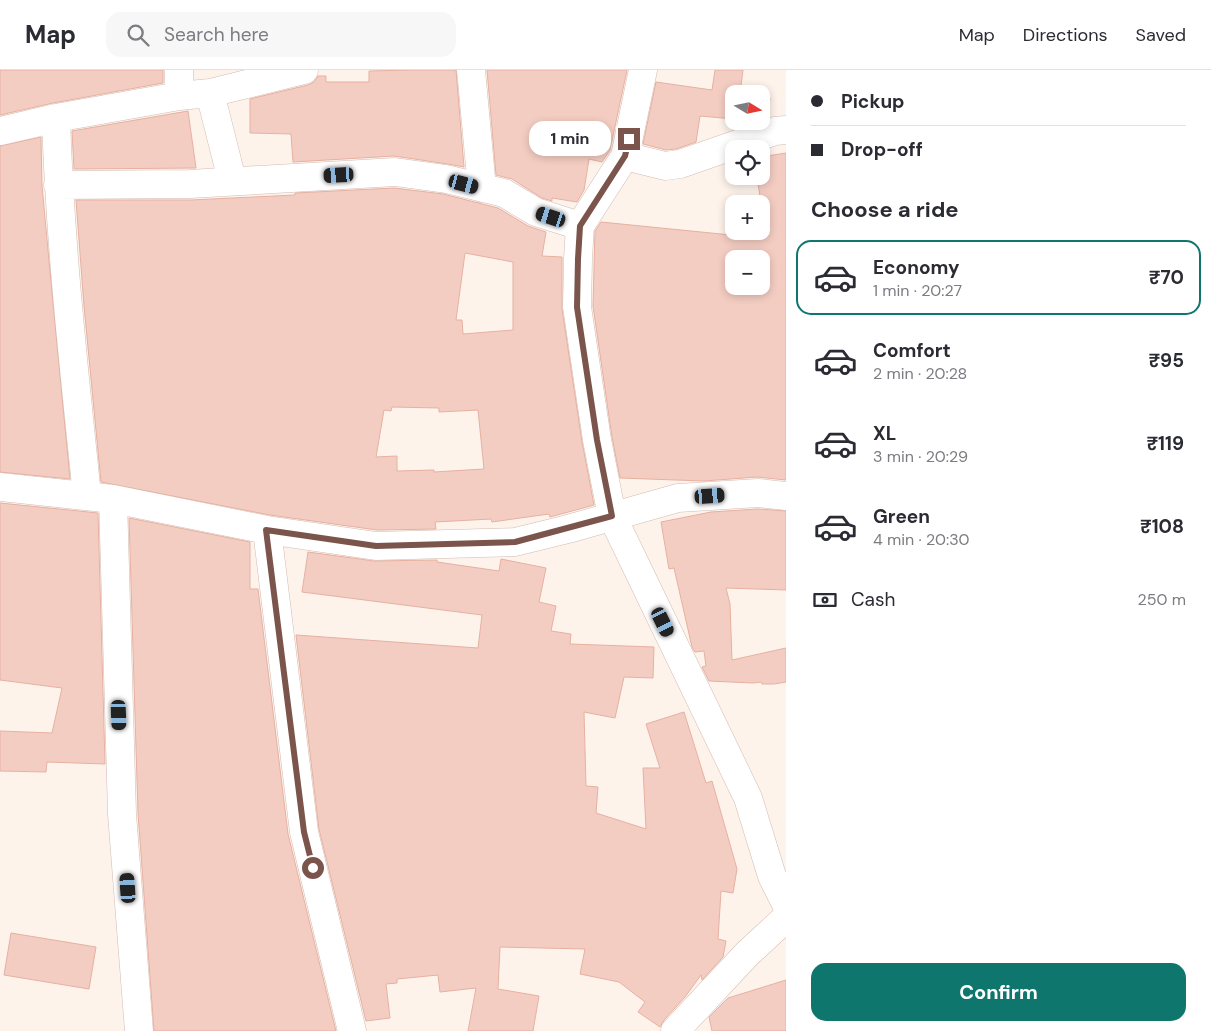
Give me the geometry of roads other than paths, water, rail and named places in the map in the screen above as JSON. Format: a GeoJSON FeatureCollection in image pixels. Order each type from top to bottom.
{"type":"FeatureCollection","features":[{"type":"Feature","properties":{"kind":"street"},"geometry":{"type":"LineString","coordinates":[[0,131],[56,118],[179,83],[210,93],[304,70]]}},
{"type":"Feature","properties":{"kind":"street"},"geometry":{"type":"LineString","coordinates":[[471,70],[482,188]]}},
{"type":"Feature","properties":{"kind":"street"},"geometry":{"type":"LineString","coordinates":[[643,70],[625,156],[580,226],[577,307],[597,440],[612,516],[748,798],[772,876],[786,904]]}},
{"type":"Feature","properties":{"kind":"street"},"geometry":{"type":"LineString","coordinates":[[210,93],[232,180]]}},
{"type":"Feature","properties":{"kind":"street"},"geometry":{"type":"LineString","coordinates":[[56,118],[58,185],[69,324],[100,497],[139,1031]]}},
{"type":"Feature","properties":{"kind":"street"},"geometry":{"type":"LineString","coordinates":[[625,156],[665,166],[680,164],[775,131],[786,130]]}},
{"type":"Feature","properties":{"kind":"street"},"geometry":{"type":"LineString","coordinates":[[58,185],[180,184],[395,172],[446,179],[504,193],[536,212],[580,226]]}},
{"type":"Feature","properties":{"kind":"street"},"geometry":{"type":"LineString","coordinates":[[0,487],[100,497],[266,530],[376,546],[515,542],[678,498],[758,493],[786,496]]}},
{"type":"Feature","properties":{"kind":"street"},"geometry":{"type":"LineString","coordinates":[[266,530],[304,832],[352,1031]]}},
{"type":"Feature","properties":{"kind":"street"},"geometry":{"type":"LineString","coordinates":[[675,1031],[747,954],[786,918]]}}]}
